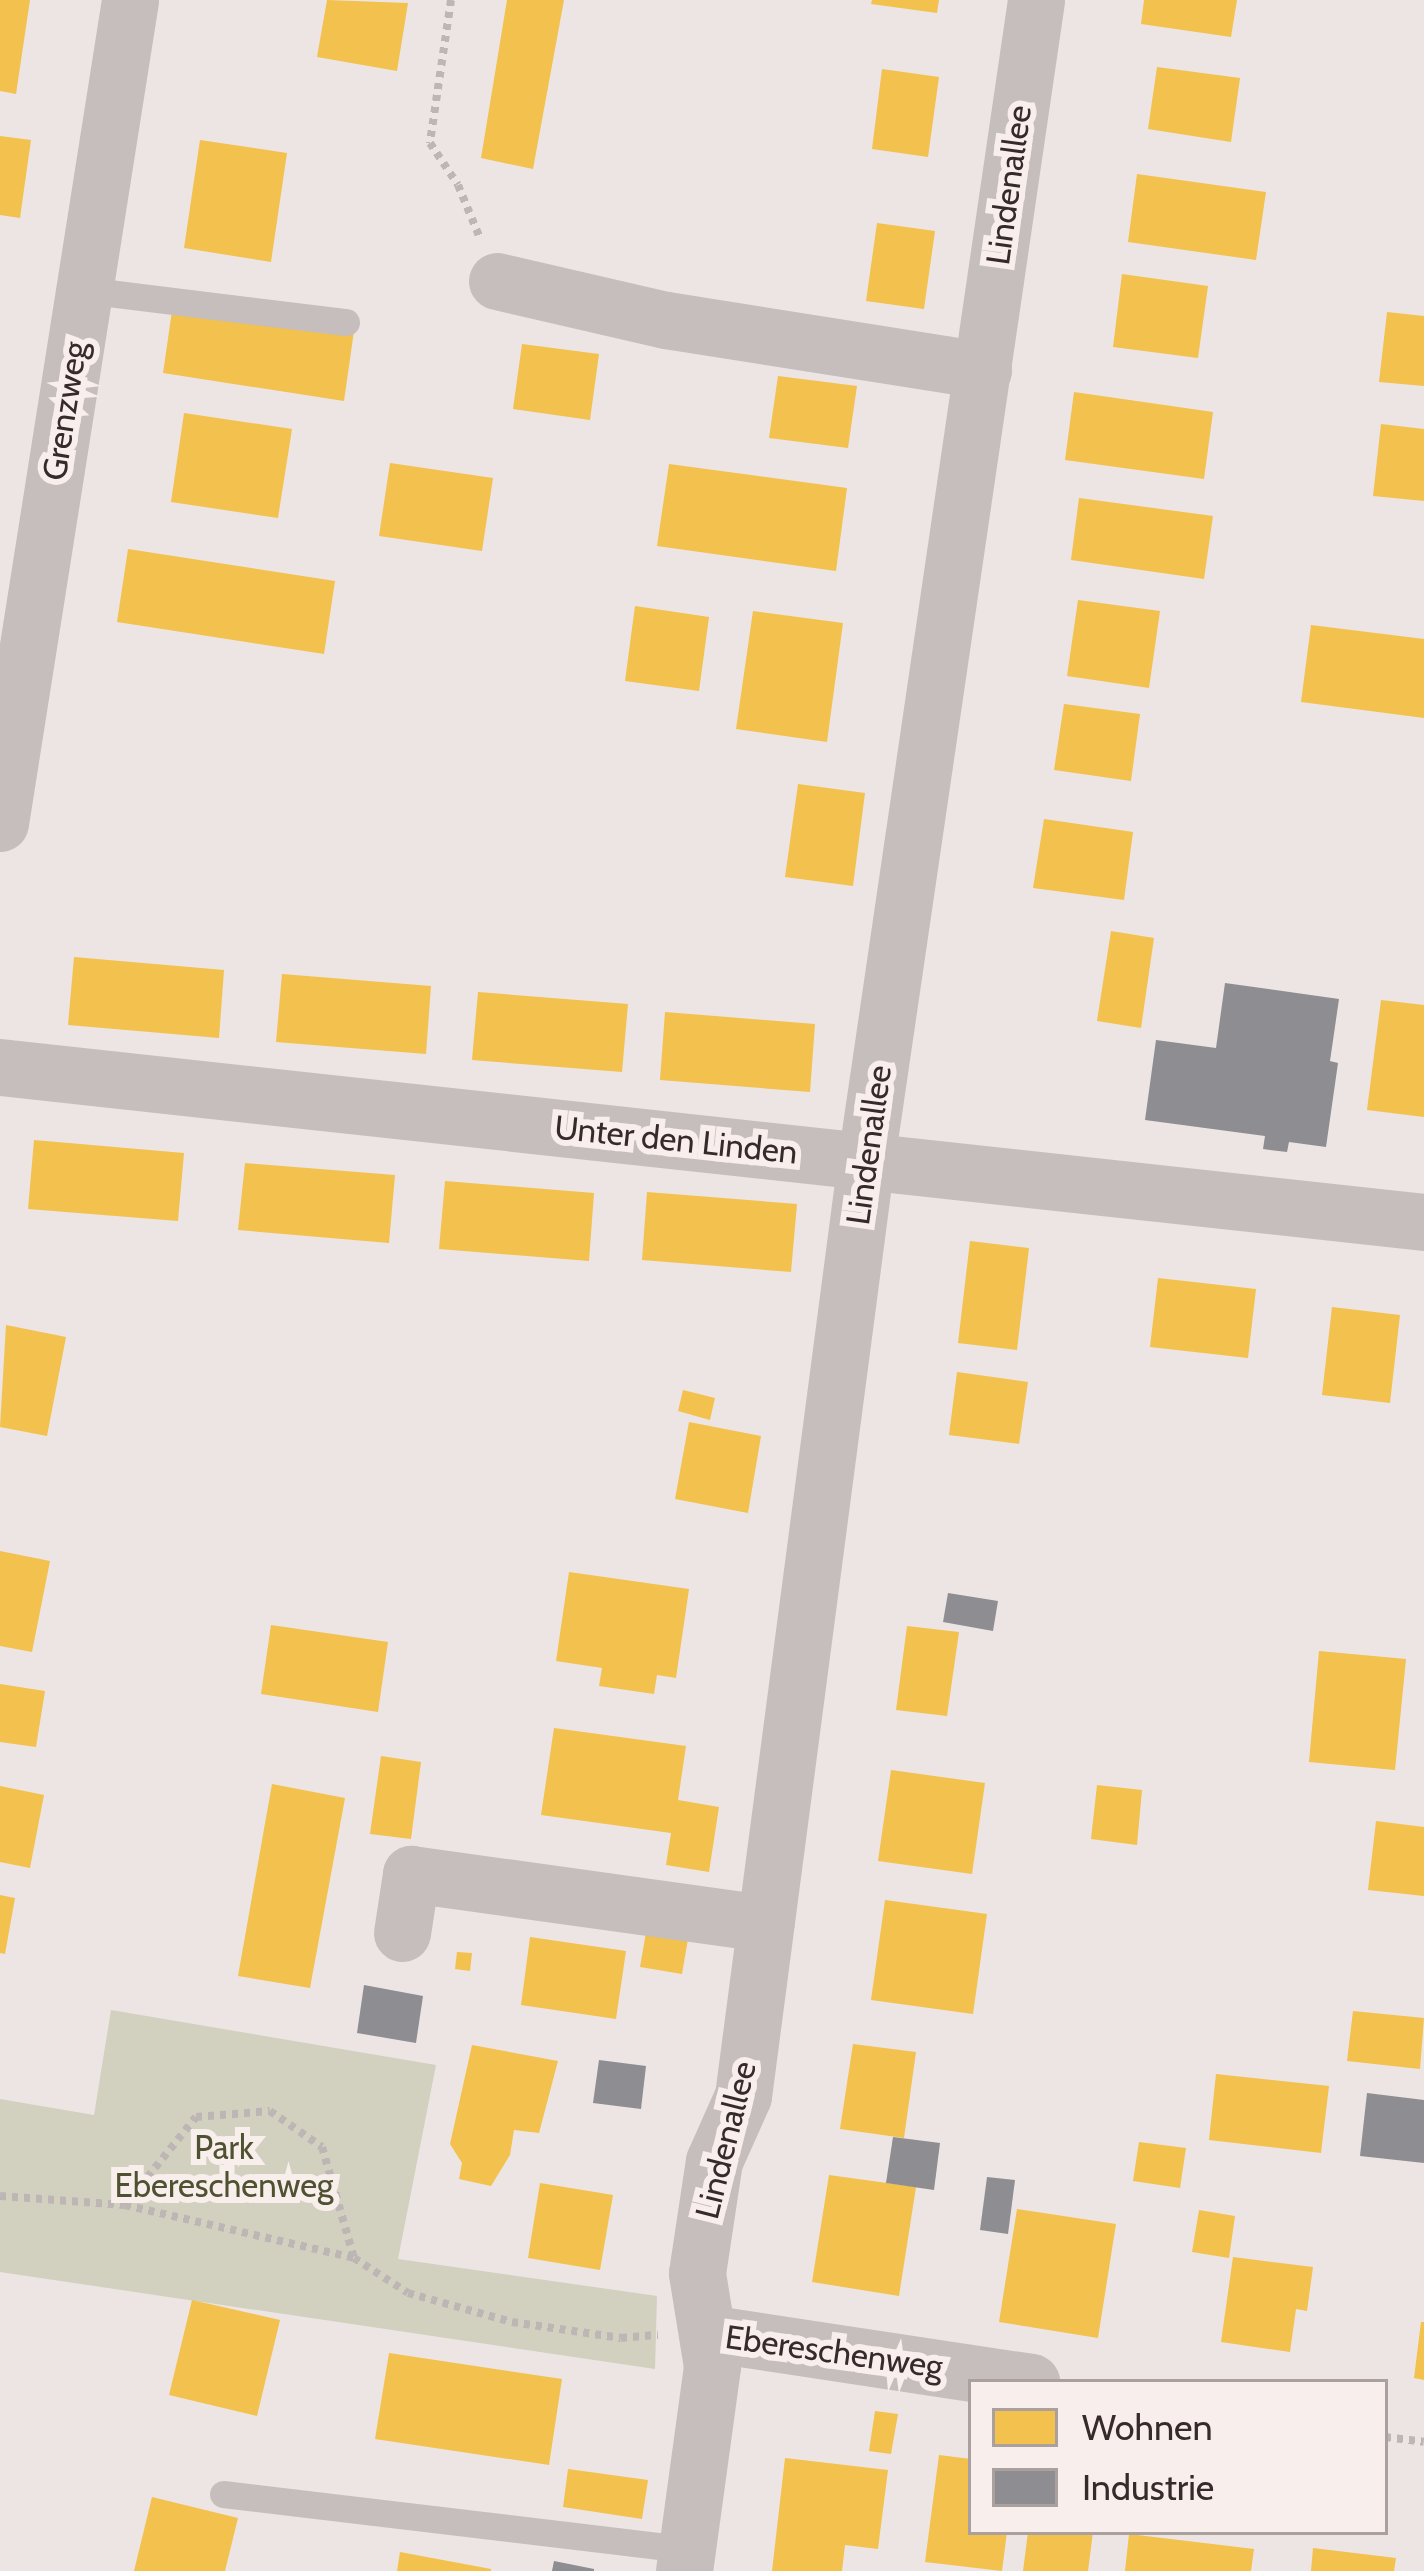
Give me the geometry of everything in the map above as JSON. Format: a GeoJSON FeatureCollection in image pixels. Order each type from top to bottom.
{"type":"FeatureCollection","features":[{"type":"Feature","properties":{"kind":"street","name":"Grenzweg"},"geometry":{"type":"LineString","coordinates":[[0,823],[12,678],[84,290],[130,0]]}},
{"type":"Feature","properties":{"kind":"street","name":"Lindenallee"},"geometry":{"type":"LineString","coordinates":[[686,2560],[712,2366],[697,2273],[715,2161],[743,2096],[866,1160],[1036,0]]}},
{"type":"Feature","properties":{"kind":"street"},"geometry":{"type":"LineString","coordinates":[[497,280],[666,320],[982,370]]}},
{"type":"Feature","properties":{"kind":"street","name":"Unter den Linden"},"geometry":{"type":"LineString","coordinates":[[0,1067],[1424,1222]]}},
{"type":"Feature","properties":{"kind":"street"},"geometry":{"type":"LineString","coordinates":[[402,1933],[411,1874],[766,1923]]}},
{"type":"Feature","properties":{"kind":"street","name":"Ebereschenweg"},"geometry":{"type":"LineString","coordinates":[[707,2333],[1011,2379]]}},
{"type":"Feature","properties":{"kind":"lane"},"geometry":{"type":"LineString","coordinates":[[84,290],[346,322]]}},
{"type":"Feature","properties":{"kind":"lane"},"geometry":{"type":"LineString","coordinates":[[223,2494],[686,2560]]}},
{"type":"Feature","properties":{"kind":"path"},"geometry":{"type":"LineString","coordinates":[[451,0],[430,143],[458,184],[497,280]]}},
{"type":"Feature","properties":{"kind":"path"},"geometry":{"type":"LineString","coordinates":[[125,2205],[196,2117],[270,2110],[322,2147],[354,2258]]}},
{"type":"Feature","properties":{"kind":"path"},"geometry":{"type":"LineString","coordinates":[[0,2196],[125,2205],[354,2258],[408,2294],[512,2322],[621,2338],[707,2333]]}},
{"type":"Feature","properties":{"kind":"path"},"geometry":{"type":"LineString","coordinates":[[1388,2438],[1424,2442]]}},
{"type":"Feature","properties":{"kind":"green space","name":"Park Ebereschenweg"},"geometry":{"type":"Polygon","coordinates":[[[111,2010],[436,2065],[398,2259],[657,2296],[655,2369],[0,2272],[0,2099],[94,2115],[111,2010]]]}},
{"type":"Feature","properties":{"kind":"building: Wohnen"},"geometry":{"type":"Polygon","coordinates":[[[0,0],[30,0],[16,94],[0,91],[0,0]]]}},
{"type":"Feature","properties":{"kind":"building: Wohnen"},"geometry":{"type":"Polygon","coordinates":[[[327,0],[408,3],[397,71],[317,57],[327,0]]]}},
{"type":"Feature","properties":{"kind":"building: Wohnen"},"geometry":{"type":"Polygon","coordinates":[[[507,0],[564,0],[533,169],[481,158],[507,0]]]}},
{"type":"Feature","properties":{"kind":"building: Wohnen"},"geometry":{"type":"Polygon","coordinates":[[[872,0],[939,0],[937,13],[871,4],[872,0]]]}},
{"type":"Feature","properties":{"kind":"building: Wohnen"},"geometry":{"type":"Polygon","coordinates":[[[1144,0],[1237,0],[1231,37],[1141,24],[1144,0]]]}},
{"type":"Feature","properties":{"kind":"building: Wohnen"},"geometry":{"type":"Polygon","coordinates":[[[1157,67],[1240,78],[1231,142],[1148,129],[1157,67]]]}},
{"type":"Feature","properties":{"kind":"building: Wohnen"},"geometry":{"type":"Polygon","coordinates":[[[882,69],[939,77],[928,157],[872,149],[882,69]]]}},
{"type":"Feature","properties":{"kind":"building: Wohnen"},"geometry":{"type":"Polygon","coordinates":[[[0,136],[31,140],[20,218],[0,215],[0,136]]]}},
{"type":"Feature","properties":{"kind":"building: Wohnen"},"geometry":{"type":"Polygon","coordinates":[[[200,140],[287,153],[271,262],[184,248],[200,140]]]}},
{"type":"Feature","properties":{"kind":"building: Wohnen"},"geometry":{"type":"Polygon","coordinates":[[[1137,174],[1266,192],[1256,260],[1128,242],[1137,174]]]}},
{"type":"Feature","properties":{"kind":"building: Wohnen"},"geometry":{"type":"Polygon","coordinates":[[[877,223],[935,231],[924,309],[866,301],[877,223]]]}},
{"type":"Feature","properties":{"kind":"building: Wohnen"},"geometry":{"type":"Polygon","coordinates":[[[1122,274],[1208,286],[1198,358],[1113,347],[1122,274]]]}},
{"type":"Feature","properties":{"kind":"building: Wohnen"},"geometry":{"type":"Polygon","coordinates":[[[173,304],[354,331],[344,401],[163,373],[173,304]]]}},
{"type":"Feature","properties":{"kind":"building: Wohnen"},"geometry":{"type":"Polygon","coordinates":[[[1387,312],[1424,316],[1424,386],[1379,382],[1387,312]]]}},
{"type":"Feature","properties":{"kind":"building: Wohnen"},"geometry":{"type":"Polygon","coordinates":[[[522,344],[599,354],[590,420],[513,409],[522,344]]]}},
{"type":"Feature","properties":{"kind":"building: Wohnen"},"geometry":{"type":"Polygon","coordinates":[[[778,376],[857,386],[848,448],[769,438],[778,376]]]}},
{"type":"Feature","properties":{"kind":"building: Wohnen"},"geometry":{"type":"Polygon","coordinates":[[[1074,392],[1213,412],[1204,479],[1065,460],[1074,392]]]}},
{"type":"Feature","properties":{"kind":"building: Wohnen"},"geometry":{"type":"Polygon","coordinates":[[[184,413],[292,429],[278,518],[171,502],[184,413]]]}},
{"type":"Feature","properties":{"kind":"building: Wohnen"},"geometry":{"type":"Polygon","coordinates":[[[1381,424],[1424,429],[1424,501],[1373,496],[1381,424]]]}},
{"type":"Feature","properties":{"kind":"building: Wohnen"},"geometry":{"type":"Polygon","coordinates":[[[390,463],[493,478],[482,551],[379,536],[390,463]]]}},
{"type":"Feature","properties":{"kind":"building: Wohnen"},"geometry":{"type":"Polygon","coordinates":[[[669,464],[847,488],[836,571],[657,546],[669,464]]]}},
{"type":"Feature","properties":{"kind":"building: Wohnen"},"geometry":{"type":"Polygon","coordinates":[[[1079,498],[1213,516],[1204,579],[1071,560],[1079,498]]]}},
{"type":"Feature","properties":{"kind":"building: Wohnen"},"geometry":{"type":"Polygon","coordinates":[[[128,549],[335,581],[324,654],[117,622],[128,549]]]}},
{"type":"Feature","properties":{"kind":"building: Wohnen"},"geometry":{"type":"Polygon","coordinates":[[[1078,600],[1160,611],[1149,688],[1067,676],[1078,600]]]}},
{"type":"Feature","properties":{"kind":"building: Wohnen"},"geometry":{"type":"Polygon","coordinates":[[[635,606],[709,617],[699,691],[625,681],[635,606]]]}},
{"type":"Feature","properties":{"kind":"building: Wohnen"},"geometry":{"type":"Polygon","coordinates":[[[753,611],[843,623],[827,742],[736,729],[753,611]]]}},
{"type":"Feature","properties":{"kind":"building: Wohnen"},"geometry":{"type":"Polygon","coordinates":[[[1311,625],[1424,639],[1424,718],[1301,702],[1311,625]]]}},
{"type":"Feature","properties":{"kind":"building: Wohnen"},"geometry":{"type":"Polygon","coordinates":[[[1064,704],[1140,714],[1131,781],[1054,770],[1064,704]]]}},
{"type":"Feature","properties":{"kind":"building: Wohnen"},"geometry":{"type":"Polygon","coordinates":[[[798,784],[865,793],[853,886],[785,877],[798,784]]]}},
{"type":"Feature","properties":{"kind":"building: Wohnen"},"geometry":{"type":"Polygon","coordinates":[[[1044,819],[1133,832],[1124,900],[1033,888],[1044,819]]]}},
{"type":"Feature","properties":{"kind":"building: Wohnen"},"geometry":{"type":"Polygon","coordinates":[[[1111,931],[1154,938],[1141,1028],[1097,1021],[1111,931]]]}},
{"type":"Feature","properties":{"kind":"building: Wohnen"},"geometry":{"type":"Polygon","coordinates":[[[74,957],[224,970],[219,1038],[68,1025],[74,957]]]}},
{"type":"Feature","properties":{"kind":"building: Wohnen"},"geometry":{"type":"Polygon","coordinates":[[[282,974],[431,986],[426,1054],[276,1042],[282,974]]]}},
{"type":"Feature","properties":{"kind":"building: Wohnen"},"geometry":{"type":"Polygon","coordinates":[[[478,992],[628,1004],[622,1072],[472,1060],[478,992]]]}},
{"type":"Feature","properties":{"kind":"building: Wohnen"},"geometry":{"type":"Polygon","coordinates":[[[1381,1000],[1424,1005],[1424,1117],[1367,1110],[1381,1000]]]}},
{"type":"Feature","properties":{"kind":"building: Wohnen"},"geometry":{"type":"Polygon","coordinates":[[[665,1012],[815,1024],[810,1092],[660,1080],[665,1012]]]}},
{"type":"Feature","properties":{"kind":"building: Wohnen"},"geometry":{"type":"Polygon","coordinates":[[[34,1140],[184,1153],[178,1221],[28,1209],[34,1140]]]}},
{"type":"Feature","properties":{"kind":"building: Wohnen"},"geometry":{"type":"Polygon","coordinates":[[[245,1163],[395,1175],[389,1243],[238,1230],[245,1163]]]}},
{"type":"Feature","properties":{"kind":"building: Wohnen"},"geometry":{"type":"Polygon","coordinates":[[[445,1181],[594,1193],[589,1261],[439,1249],[445,1181]]]}},
{"type":"Feature","properties":{"kind":"building: Wohnen"},"geometry":{"type":"Polygon","coordinates":[[[647,1192],[797,1204],[791,1272],[642,1260],[647,1192]]]}},
{"type":"Feature","properties":{"kind":"building: Wohnen"},"geometry":{"type":"Polygon","coordinates":[[[970,1241],[1029,1248],[1017,1350],[958,1343],[970,1241]]]}},
{"type":"Feature","properties":{"kind":"building: Wohnen"},"geometry":{"type":"Polygon","coordinates":[[[1158,1278],[1256,1289],[1248,1358],[1150,1347],[1158,1278]]]}},
{"type":"Feature","properties":{"kind":"building: Wohnen"},"geometry":{"type":"Polygon","coordinates":[[[1332,1307],[1400,1315],[1390,1403],[1322,1395],[1332,1307]]]}},
{"type":"Feature","properties":{"kind":"building: Wohnen"},"geometry":{"type":"Polygon","coordinates":[[[6,1325],[66,1337],[47,1436],[0,1427],[6,1325]]]}},
{"type":"Feature","properties":{"kind":"building: Wohnen"},"geometry":{"type":"Polygon","coordinates":[[[957,1372],[1028,1382],[1019,1444],[949,1435],[957,1372]]]}},
{"type":"Feature","properties":{"kind":"building: Wohnen"},"geometry":{"type":"Polygon","coordinates":[[[683,1390],[715,1398],[710,1420],[678,1411],[683,1390]]]}},
{"type":"Feature","properties":{"kind":"building: Wohnen"},"geometry":{"type":"Polygon","coordinates":[[[689,1422],[761,1436],[748,1513],[675,1499],[689,1422]]]}},
{"type":"Feature","properties":{"kind":"building: Wohnen"},"geometry":{"type":"Polygon","coordinates":[[[0,1551],[50,1561],[32,1652],[0,1646],[0,1551]]]}},
{"type":"Feature","properties":{"kind":"building: Wohnen"},"geometry":{"type":"Polygon","coordinates":[[[569,1572],[689,1589],[676,1678],[657,1675],[654,1694],[599,1686],[602,1668],[556,1661],[569,1572]]]}},
{"type":"Feature","properties":{"kind":"building: Wohnen"},"geometry":{"type":"Polygon","coordinates":[[[271,1625],[388,1642],[378,1712],[261,1694],[271,1625]]]}},
{"type":"Feature","properties":{"kind":"building: Wohnen"},"geometry":{"type":"Polygon","coordinates":[[[907,1626],[959,1632],[947,1716],[896,1710],[907,1626]]]}},
{"type":"Feature","properties":{"kind":"building: Wohnen"},"geometry":{"type":"Polygon","coordinates":[[[1319,1651],[1406,1659],[1395,1770],[1309,1762],[1319,1651]]]}},
{"type":"Feature","properties":{"kind":"building: Wohnen"},"geometry":{"type":"Polygon","coordinates":[[[0,1684],[45,1691],[36,1747],[0,1742],[0,1684]]]}},
{"type":"Feature","properties":{"kind":"building: Wohnen"},"geometry":{"type":"Polygon","coordinates":[[[554,1728],[686,1746],[678,1800],[719,1807],[709,1872],[666,1865],[671,1833],[541,1815],[554,1728]]]}},
{"type":"Feature","properties":{"kind":"building: Wohnen"},"geometry":{"type":"Polygon","coordinates":[[[381,1756],[421,1762],[411,1839],[370,1834],[381,1756]]]}},
{"type":"Feature","properties":{"kind":"building: Wohnen"},"geometry":{"type":"Polygon","coordinates":[[[891,1770],[985,1783],[972,1874],[878,1861],[891,1770]]]}},
{"type":"Feature","properties":{"kind":"building: Wohnen"},"geometry":{"type":"Polygon","coordinates":[[[272,1784],[345,1798],[310,1988],[238,1976],[272,1784]]]}},
{"type":"Feature","properties":{"kind":"building: Wohnen"},"geometry":{"type":"Polygon","coordinates":[[[1097,1785],[1142,1790],[1137,1845],[1091,1839],[1097,1785]]]}},
{"type":"Feature","properties":{"kind":"building: Wohnen"},"geometry":{"type":"Polygon","coordinates":[[[0,1786],[44,1795],[30,1868],[0,1862],[0,1786]]]}},
{"type":"Feature","properties":{"kind":"building: Wohnen"},"geometry":{"type":"Polygon","coordinates":[[[1376,1821],[1424,1827],[1424,1896],[1368,1890],[1376,1821]]]}},
{"type":"Feature","properties":{"kind":"building: Wohnen"},"geometry":{"type":"Polygon","coordinates":[[[0,1895],[15,1898],[5,1954],[0,1953],[0,1895]]]}},
{"type":"Feature","properties":{"kind":"building: Wohnen"},"geometry":{"type":"Polygon","coordinates":[[[885,1900],[987,1914],[973,2014],[871,2000],[885,1900]]]}},
{"type":"Feature","properties":{"kind":"building: Wohnen"},"geometry":{"type":"Polygon","coordinates":[[[646,1932],[688,1939],[682,1974],[640,1967],[646,1932]]]}},
{"type":"Feature","properties":{"kind":"building: Wohnen"},"geometry":{"type":"Polygon","coordinates":[[[530,1937],[626,1951],[616,2019],[521,2005],[530,1937]]]}},
{"type":"Feature","properties":{"kind":"building: Wohnen"},"geometry":{"type":"Polygon","coordinates":[[[457,1952],[472,1953],[470,1971],[455,1969],[457,1952]]]}},
{"type":"Feature","properties":{"kind":"building: Wohnen"},"geometry":{"type":"Polygon","coordinates":[[[1353,2011],[1424,2018],[1420,2069],[1347,2061],[1353,2011]]]}},
{"type":"Feature","properties":{"kind":"building: Wohnen"},"geometry":{"type":"Polygon","coordinates":[[[853,2044],[916,2052],[904,2138],[840,2129],[853,2044]]]}},
{"type":"Feature","properties":{"kind":"building: Wohnen"},"geometry":{"type":"Polygon","coordinates":[[[472,2045],[558,2061],[539,2133],[514,2130],[510,2155],[491,2186],[459,2179],[462,2163],[450,2144],[472,2045]]]}},
{"type":"Feature","properties":{"kind":"building: Wohnen"},"geometry":{"type":"Polygon","coordinates":[[[1216,2074],[1329,2086],[1321,2153],[1209,2140],[1216,2074]]]}},
{"type":"Feature","properties":{"kind":"building: Wohnen"},"geometry":{"type":"Polygon","coordinates":[[[1139,2142],[1186,2148],[1180,2188],[1133,2181],[1139,2142]]]}},
{"type":"Feature","properties":{"kind":"building: Wohnen"},"geometry":{"type":"Polygon","coordinates":[[[829,2175],[916,2187],[899,2296],[812,2282],[829,2175]]]}},
{"type":"Feature","properties":{"kind":"building: Wohnen"},"geometry":{"type":"Polygon","coordinates":[[[540,2183],[613,2195],[600,2270],[528,2258],[540,2183]]]}},
{"type":"Feature","properties":{"kind":"building: Wohnen"},"geometry":{"type":"Polygon","coordinates":[[[1017,2209],[1116,2224],[1098,2338],[999,2322],[1017,2209]]]}},
{"type":"Feature","properties":{"kind":"building: Wohnen"},"geometry":{"type":"Polygon","coordinates":[[[1199,2210],[1235,2216],[1229,2258],[1192,2252],[1199,2210]]]}},
{"type":"Feature","properties":{"kind":"building: Wohnen"},"geometry":{"type":"Polygon","coordinates":[[[1233,2257],[1313,2267],[1307,2311],[1296,2309],[1290,2352],[1221,2342],[1233,2257]]]}},
{"type":"Feature","properties":{"kind":"building: Wohnen"},"geometry":{"type":"Polygon","coordinates":[[[192,2300],[280,2320],[257,2416],[169,2395],[192,2300]]]}},
{"type":"Feature","properties":{"kind":"building: Wohnen"},"geometry":{"type":"Polygon","coordinates":[[[1424,2322],[1424,2380],[1414,2378],[1424,2322]]]}},
{"type":"Feature","properties":{"kind":"building: Wohnen"},"geometry":{"type":"Polygon","coordinates":[[[389,2353],[562,2379],[549,2465],[375,2439],[389,2353]]]}},
{"type":"Feature","properties":{"kind":"building: Wohnen"},"geometry":{"type":"Polygon","coordinates":[[[875,2411],[898,2414],[891,2454],[869,2451],[875,2411]]]}},
{"type":"Feature","properties":{"kind":"building: Wohnen"},"geometry":{"type":"Polygon","coordinates":[[[939,2455],[968,2459],[968,2535],[1007,2535],[1002,2571],[925,2562],[939,2455]]]}},
{"type":"Feature","properties":{"kind":"building: Wohnen"},"geometry":{"type":"Polygon","coordinates":[[[785,2458],[888,2470],[878,2549],[845,2545],[842,2571],[772,2571],[785,2458]]]}},
{"type":"Feature","properties":{"kind":"building: Wohnen"},"geometry":{"type":"Polygon","coordinates":[[[568,2469],[648,2480],[642,2519],[563,2507],[568,2469]]]}},
{"type":"Feature","properties":{"kind":"building: Wohnen"},"geometry":{"type":"Polygon","coordinates":[[[152,2497],[238,2518],[225,2571],[134,2571],[152,2497]]]}},
{"type":"Feature","properties":{"kind":"building: Wohnen"},"geometry":{"type":"Polygon","coordinates":[[[1028,2535],[1093,2535],[1088,2571],[1023,2571],[1028,2535]]]}},
{"type":"Feature","properties":{"kind":"building: Wohnen"},"geometry":{"type":"Polygon","coordinates":[[[1129,2535],[1254,2549],[1251,2571],[1125,2571],[1129,2535]]]}},
{"type":"Feature","properties":{"kind":"building: Wohnen"},"geometry":{"type":"Polygon","coordinates":[[[1313,2548],[1396,2558],[1394,2571],[1311,2571],[1313,2548]]]}},
{"type":"Feature","properties":{"kind":"building: Wohnen"},"geometry":{"type":"Polygon","coordinates":[[[400,2552],[491,2569],[491,2571],[397,2571],[400,2552]]]}},
{"type":"Feature","properties":{"kind":"building: Industrie"},"geometry":{"type":"Polygon","coordinates":[[[1225,983],[1339,999],[1330,1061],[1338,1063],[1326,1147],[1289,1142],[1287,1152],[1263,1149],[1265,1136],[1145,1120],[1156,1040],[1216,1048],[1225,983]]]}},
{"type":"Feature","properties":{"kind":"building: Industrie"},"geometry":{"type":"Polygon","coordinates":[[[948,1593],[998,1601],[993,1631],[943,1622],[948,1593]]]}},
{"type":"Feature","properties":{"kind":"building: Industrie"},"geometry":{"type":"Polygon","coordinates":[[[364,1985],[423,1996],[416,2043],[357,2033],[364,1985]]]}},
{"type":"Feature","properties":{"kind":"building: Industrie"},"geometry":{"type":"Polygon","coordinates":[[[599,2060],[646,2066],[641,2109],[593,2103],[599,2060]]]}},
{"type":"Feature","properties":{"kind":"building: Industrie"},"geometry":{"type":"Polygon","coordinates":[[[1367,2093],[1424,2100],[1424,2163],[1360,2156],[1367,2093]]]}},
{"type":"Feature","properties":{"kind":"building: Industrie"},"geometry":{"type":"Polygon","coordinates":[[[893,2137],[940,2143],[934,2190],[886,2183],[893,2137]]]}},
{"type":"Feature","properties":{"kind":"building: Industrie"},"geometry":{"type":"Polygon","coordinates":[[[987,2177],[1015,2180],[1008,2234],[980,2230],[987,2177]]]}},
{"type":"Feature","properties":{"kind":"building: Industrie"},"geometry":{"type":"Polygon","coordinates":[[[554,2561],[594,2569],[594,2571],[552,2571],[554,2561]]]}}]}
